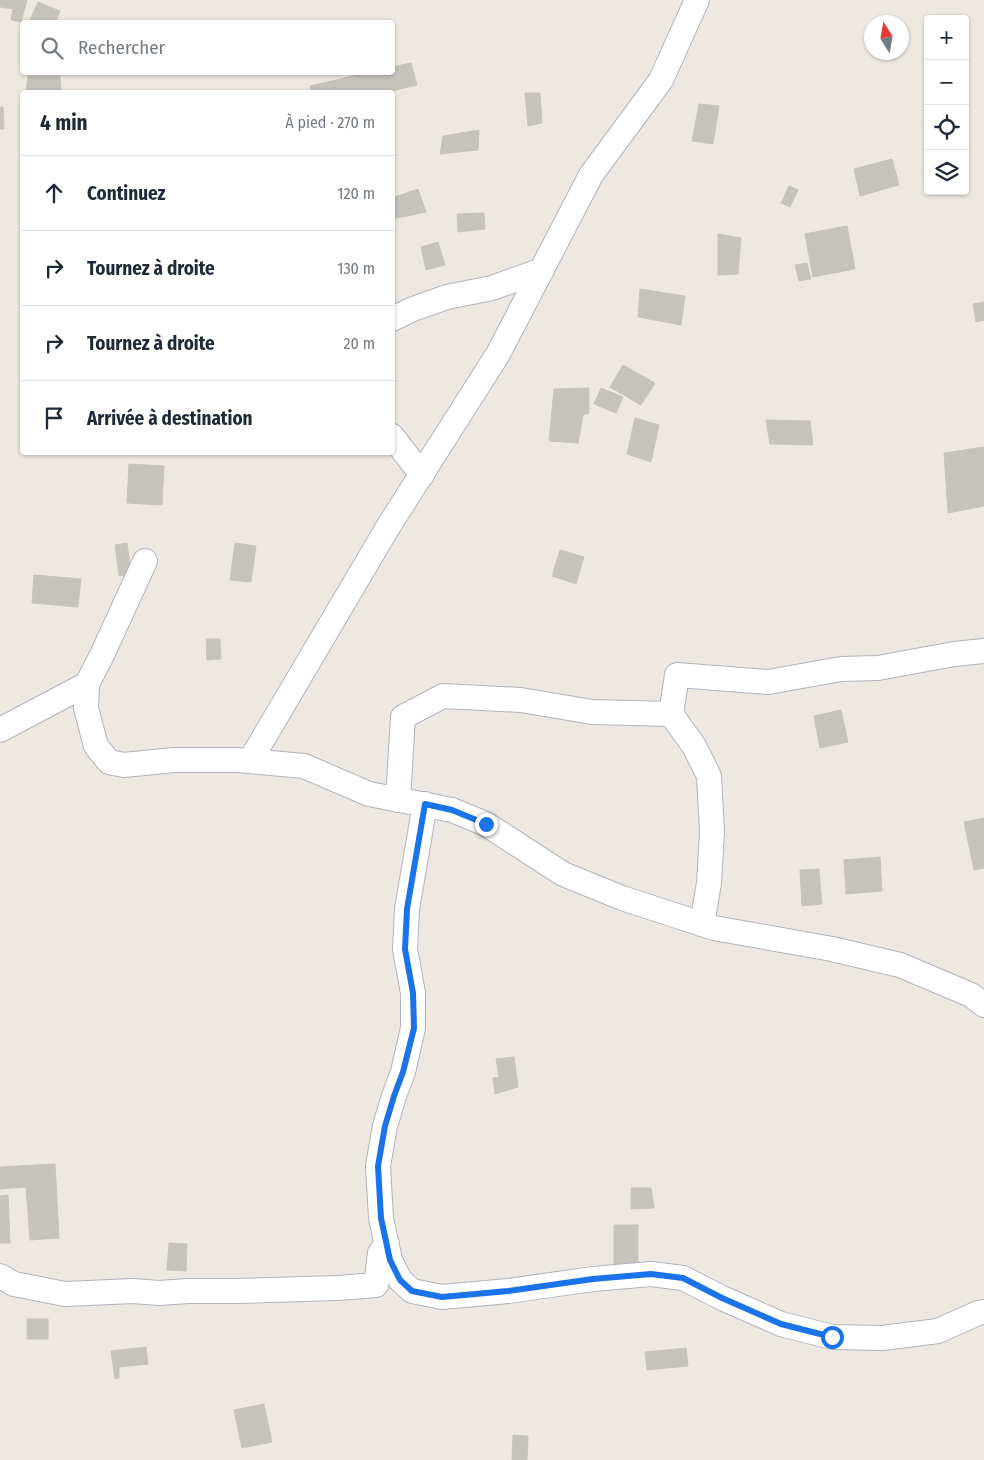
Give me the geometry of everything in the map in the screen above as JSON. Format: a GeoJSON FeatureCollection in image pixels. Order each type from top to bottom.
{"type":"FeatureCollection","features":[{"type":"Feature","properties":{"kind":"street"},"geometry":{"type":"LineString","coordinates":[[250,762],[383,535],[498,354],[591,175],[661,80],[698,0]]}},
{"type":"Feature","properties":{"kind":"street"},"geometry":{"type":"LineString","coordinates":[[395,318],[447,297],[492,288],[542,270]]}},
{"type":"Feature","properties":{"kind":"street"},"geometry":{"type":"LineString","coordinates":[[395,440],[422,475]]}},
{"type":"Feature","properties":{"kind":"street"},"geometry":{"type":"LineString","coordinates":[[146,561],[87,684],[86,708],[96,746],[110,762],[124,764],[174,760],[250,762],[304,766],[369,794],[452,810],[486,824],[563,874],[622,898],[714,928],[832,949],[900,965],[971,995],[984,1005]]}},
{"type":"Feature","properties":{"kind":"street"},"geometry":{"type":"LineString","coordinates":[[702,924],[709,884],[712,841],[709,776],[694,746],[671,714],[677,676],[768,682],[841,669],[878,668],[954,654],[984,651]]}},
{"type":"Feature","properties":{"kind":"street"},"geometry":{"type":"LineString","coordinates":[[0,730],[87,684]]}},
{"type":"Feature","properties":{"kind":"street"},"geometry":{"type":"LineString","coordinates":[[398,800],[403,717],[443,696],[521,700],[592,712],[671,714]]}},
{"type":"Feature","properties":{"kind":"street"},"geometry":{"type":"LineString","coordinates":[[425,804],[407,909],[405,949],[413,993],[414,1028],[403,1072],[385,1126],[378,1166],[381,1218],[390,1260],[400,1280],[406,1286],[412,1291],[442,1297],[651,1274],[683,1278],[722,1298],[781,1324],[832,1337],[882,1338],[938,1331],[984,1312]]}},
{"type":"Feature","properties":{"kind":"street"},"geometry":{"type":"LineString","coordinates":[[0,1276],[14,1284],[65,1294],[133,1291],[159,1293],[238,1291],[376,1285],[380,1253],[387,1244]]}},
{"type":"Feature","properties":{"kind":"building"},"geometry":{"type":"Polygon","coordinates":[[[0,0],[27,0],[20,22],[11,20],[13,9],[0,7],[0,0]]]}},
{"type":"Feature","properties":{"kind":"building"},"geometry":{"type":"Polygon","coordinates":[[[38,2],[60,11],[57,20],[30,20],[38,2]]]}},
{"type":"Feature","properties":{"kind":"building"},"geometry":{"type":"Polygon","coordinates":[[[411,63],[417,85],[395,90],[311,90],[310,86],[357,75],[395,75],[395,66],[411,63]]]}},
{"type":"Feature","properties":{"kind":"building"},"geometry":{"type":"Polygon","coordinates":[[[28,76],[60,76],[61,90],[26,90],[28,76]]]}},
{"type":"Feature","properties":{"kind":"building"},"geometry":{"type":"Polygon","coordinates":[[[525,93],[540,93],[542,123],[528,126],[525,93]]]}},
{"type":"Feature","properties":{"kind":"building"},"geometry":{"type":"Polygon","coordinates":[[[699,104],[719,106],[713,144],[692,141],[699,104]]]}},
{"type":"Feature","properties":{"kind":"building"},"geometry":{"type":"Polygon","coordinates":[[[0,107],[3,107],[4,129],[0,129],[0,107]]]}},
{"type":"Feature","properties":{"kind":"building"},"geometry":{"type":"Polygon","coordinates":[[[479,130],[478,150],[440,154],[443,136],[479,130]]]}},
{"type":"Feature","properties":{"kind":"building"},"geometry":{"type":"Polygon","coordinates":[[[892,159],[899,185],[860,196],[854,169],[892,159]]]}},
{"type":"Feature","properties":{"kind":"building"},"geometry":{"type":"Polygon","coordinates":[[[789,186],[798,190],[790,207],[781,203],[789,186]]]}},
{"type":"Feature","properties":{"kind":"building"},"geometry":{"type":"Polygon","coordinates":[[[418,189],[426,212],[395,218],[395,197],[418,189]]]}},
{"type":"Feature","properties":{"kind":"building"},"geometry":{"type":"Polygon","coordinates":[[[484,213],[485,229],[458,232],[457,214],[484,213]]]}},
{"type":"Feature","properties":{"kind":"building"},"geometry":{"type":"Polygon","coordinates":[[[847,226],[855,269],[813,277],[805,234],[847,226]]]}},
{"type":"Feature","properties":{"kind":"building"},"geometry":{"type":"Polygon","coordinates":[[[718,234],[741,238],[738,274],[718,275],[718,234]]]}},
{"type":"Feature","properties":{"kind":"building"},"geometry":{"type":"Polygon","coordinates":[[[438,242],[445,265],[426,270],[421,247],[438,242]]]}},
{"type":"Feature","properties":{"kind":"building"},"geometry":{"type":"Polygon","coordinates":[[[807,263],[811,279],[799,281],[795,265],[807,263]]]}},
{"type":"Feature","properties":{"kind":"building"},"geometry":{"type":"Polygon","coordinates":[[[640,289],[685,296],[681,325],[638,317],[640,289]]]}},
{"type":"Feature","properties":{"kind":"building"},"geometry":{"type":"Polygon","coordinates":[[[984,302],[984,320],[976,322],[973,304],[984,302]]]}},
{"type":"Feature","properties":{"kind":"building"},"geometry":{"type":"Polygon","coordinates":[[[623,365],[655,383],[641,405],[610,387],[623,365]]]}},
{"type":"Feature","properties":{"kind":"building"},"geometry":{"type":"Polygon","coordinates":[[[589,388],[589,413],[583,415],[578,443],[549,441],[554,389],[589,388]]]}},
{"type":"Feature","properties":{"kind":"building"},"geometry":{"type":"Polygon","coordinates":[[[601,388],[623,397],[616,413],[594,404],[601,388]]]}},
{"type":"Feature","properties":{"kind":"building"},"geometry":{"type":"Polygon","coordinates":[[[635,418],[659,425],[651,462],[627,454],[635,418]]]}},
{"type":"Feature","properties":{"kind":"building"},"geometry":{"type":"Polygon","coordinates":[[[766,420],[810,421],[813,445],[770,444],[766,420]]]}},
{"type":"Feature","properties":{"kind":"building"},"geometry":{"type":"Polygon","coordinates":[[[984,447],[984,506],[948,513],[944,453],[984,447]]]}},
{"type":"Feature","properties":{"kind":"building"},"geometry":{"type":"Polygon","coordinates":[[[129,464],[164,466],[162,505],[127,503],[129,464]]]}},
{"type":"Feature","properties":{"kind":"building"},"geometry":{"type":"Polygon","coordinates":[[[127,543],[131,574],[119,576],[115,545],[127,543]]]}},
{"type":"Feature","properties":{"kind":"building"},"geometry":{"type":"Polygon","coordinates":[[[235,543],[256,546],[251,582],[230,580],[235,543]]]}},
{"type":"Feature","properties":{"kind":"building"},"geometry":{"type":"Polygon","coordinates":[[[560,550],[584,557],[576,584],[552,576],[560,550]]]}},
{"type":"Feature","properties":{"kind":"building"},"geometry":{"type":"Polygon","coordinates":[[[34,575],[81,579],[78,607],[32,603],[34,575]]]}},
{"type":"Feature","properties":{"kind":"building"},"geometry":{"type":"Polygon","coordinates":[[[206,639],[220,639],[221,659],[207,660],[206,639]]]}},
{"type":"Feature","properties":{"kind":"building"},"geometry":{"type":"Polygon","coordinates":[[[841,710],[848,742],[820,748],[814,716],[841,710]]]}},
{"type":"Feature","properties":{"kind":"building"},"geometry":{"type":"Polygon","coordinates":[[[984,818],[984,868],[974,870],[964,822],[984,818]]]}},
{"type":"Feature","properties":{"kind":"building"},"geometry":{"type":"Polygon","coordinates":[[[880,857],[882,891],[846,894],[844,860],[880,857]]]}},
{"type":"Feature","properties":{"kind":"building"},"geometry":{"type":"Polygon","coordinates":[[[819,869],[822,904],[802,906],[800,870],[819,869]]]}},
{"type":"Feature","properties":{"kind":"building"},"geometry":{"type":"Polygon","coordinates":[[[514,1057],[518,1087],[495,1094],[493,1078],[499,1077],[496,1059],[514,1057]]]}},
{"type":"Feature","properties":{"kind":"building"},"geometry":{"type":"Polygon","coordinates":[[[55,1164],[59,1238],[30,1240],[26,1187],[0,1189],[0,1167],[55,1164]]]}},
{"type":"Feature","properties":{"kind":"building"},"geometry":{"type":"Polygon","coordinates":[[[631,1188],[651,1188],[654,1208],[631,1209],[631,1188]]]}},
{"type":"Feature","properties":{"kind":"building"},"geometry":{"type":"Polygon","coordinates":[[[8,1195],[10,1243],[0,1243],[0,1196],[8,1195]]]}},
{"type":"Feature","properties":{"kind":"building"},"geometry":{"type":"Polygon","coordinates":[[[614,1225],[638,1225],[638,1274],[614,1275],[614,1225]]]}},
{"type":"Feature","properties":{"kind":"building"},"geometry":{"type":"Polygon","coordinates":[[[169,1243],[187,1244],[186,1271],[167,1270],[169,1243]]]}},
{"type":"Feature","properties":{"kind":"building"},"geometry":{"type":"Polygon","coordinates":[[[27,1319],[48,1319],[48,1339],[27,1339],[27,1319]]]}},
{"type":"Feature","properties":{"kind":"building"},"geometry":{"type":"Polygon","coordinates":[[[146,1347],[148,1364],[119,1367],[119,1378],[115,1379],[111,1351],[146,1347]]]}},
{"type":"Feature","properties":{"kind":"building"},"geometry":{"type":"Polygon","coordinates":[[[686,1348],[688,1366],[647,1370],[645,1352],[686,1348]]]}},
{"type":"Feature","properties":{"kind":"building"},"geometry":{"type":"Polygon","coordinates":[[[264,1404],[272,1442],[242,1448],[234,1410],[264,1404]]]}},
{"type":"Feature","properties":{"kind":"building"},"geometry":{"type":"Polygon","coordinates":[[[513,1435],[528,1436],[527,1460],[512,1460],[513,1435]]]}},
{"type":"Feature","properties":{"kind":"route"},"geometry":{"type":"LineString","coordinates":[[486,824],[452,810],[425,804],[407,909],[405,949],[413,993],[414,1028],[403,1072],[385,1126],[378,1166],[381,1218],[390,1260],[400,1280],[412,1291],[442,1297],[651,1274],[683,1278],[722,1298],[781,1324],[832,1337]]}}]}
